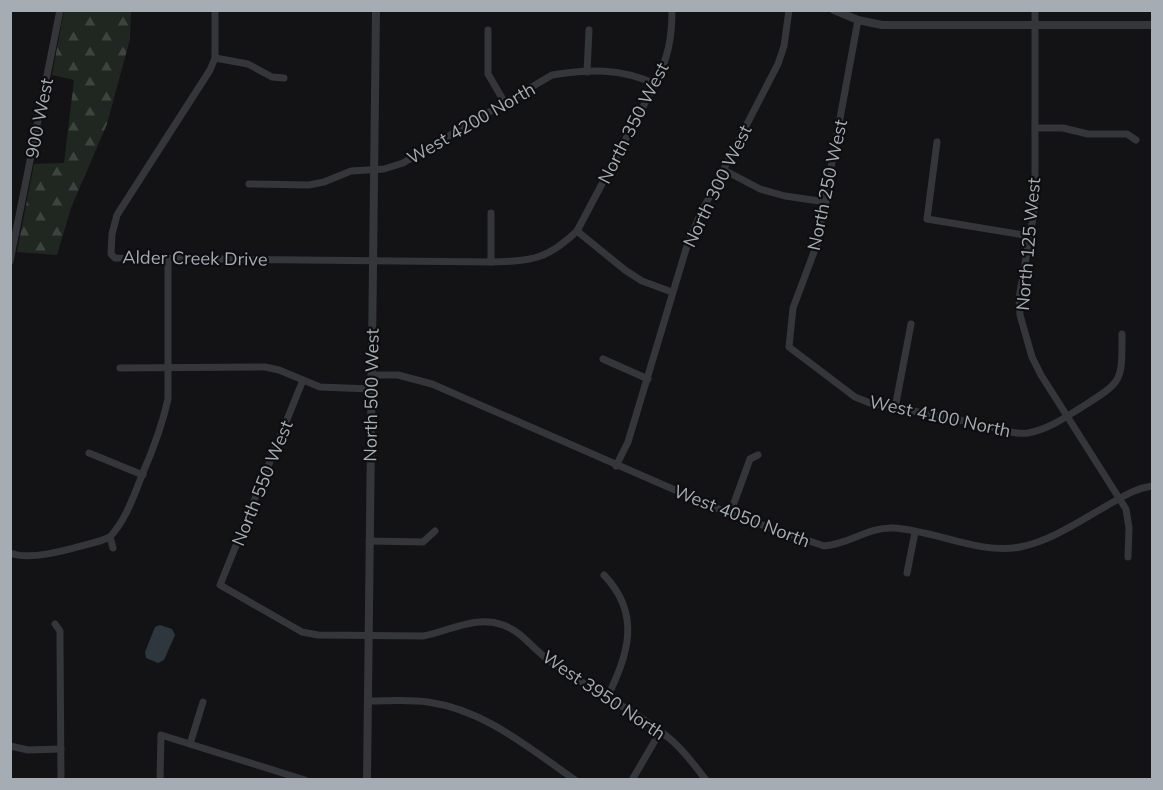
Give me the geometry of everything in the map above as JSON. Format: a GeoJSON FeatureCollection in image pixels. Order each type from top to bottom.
{"type":"FeatureCollection","features":[{"type":"Feature","properties":{"kind":"street","name":"900 West"},"geometry":{"type":"LineString","coordinates":[[10,261],[60,10]]}},
{"type":"Feature","properties":{"kind":"street","name":"Alder Creek Drive"},"geometry":{"type":"LineString","coordinates":[[215,10],[215,58],[206,78],[123,205],[114,225],[111,254],[115,258],[527,261],[542,256],[565,243],[577,231]]}},
{"type":"Feature","properties":{"kind":"street","name":"North 500 West"},"geometry":{"type":"LineString","coordinates":[[367,780],[376,10]]}},
{"type":"Feature","properties":{"kind":"street","name":"North 350 West"},"geometry":{"type":"LineString","coordinates":[[577,231],[665,63],[672,36],[672,10]]}},
{"type":"Feature","properties":{"kind":"street","name":"North 300 West"},"geometry":{"type":"LineString","coordinates":[[616,466],[628,442],[686,249],[699,217],[778,64],[784,46],[789,10]]}},
{"type":"Feature","properties":{"kind":"street"},"geometry":{"type":"LineString","coordinates":[[834,10],[858,20],[901,26],[1152,25]]}},
{"type":"Feature","properties":{"kind":"street","name":"North 125 West"},"geometry":{"type":"LineString","coordinates":[[1035,10],[1035,198],[1019,298],[1020,315],[1032,357],[1041,375],[1126,509],[1128,557]]}},
{"type":"Feature","properties":{"kind":"street","name":"North 250 West"},"geometry":{"type":"LineString","coordinates":[[789,347],[794,308],[817,244],[826,202],[858,20]]}},
{"type":"Feature","properties":{"kind":"street"},"geometry":{"type":"LineString","coordinates":[[488,30],[488,74],[505,103]]}},
{"type":"Feature","properties":{"kind":"street"},"geometry":{"type":"LineString","coordinates":[[587,72],[589,30]]}},
{"type":"Feature","properties":{"kind":"street"},"geometry":{"type":"LineString","coordinates":[[215,58],[248,64],[272,77],[284,78]]}},
{"type":"Feature","properties":{"kind":"street","name":"West 4200 North"},"geometry":{"type":"LineString","coordinates":[[249,184],[318,184],[351,171],[375,170],[403,164],[552,75],[572,72],[622,72],[637,75],[655,84]]}},
{"type":"Feature","properties":{"kind":"street"},"geometry":{"type":"LineString","coordinates":[[1035,128],[1063,128],[1088,134],[1127,134],[1137,140]]}},
{"type":"Feature","properties":{"kind":"street"},"geometry":{"type":"LineString","coordinates":[[937,142],[927,219],[1030,236]]}},
{"type":"Feature","properties":{"kind":"street"},"geometry":{"type":"LineString","coordinates":[[724,170],[760,189],[785,196],[826,202]]}},
{"type":"Feature","properties":{"kind":"street"},"geometry":{"type":"LineString","coordinates":[[491,213],[491,262]]}},
{"type":"Feature","properties":{"kind":"street"},"geometry":{"type":"LineString","coordinates":[[577,231],[642,281],[672,292]]}},
{"type":"Feature","properties":{"kind":"street"},"geometry":{"type":"LineString","coordinates":[[10,553],[20,556],[36,555],[100,541],[110,537],[121,524],[164,421],[168,399],[168,258]]}},
{"type":"Feature","properties":{"kind":"street"},"geometry":{"type":"LineString","coordinates":[[896,408],[912,324]]}},
{"type":"Feature","properties":{"kind":"street","name":"West 4100 North"},"geometry":{"type":"LineString","coordinates":[[789,347],[855,397],[870,403],[987,425],[1014,433],[1025,433],[1053,425],[1111,389],[1122,368],[1122,334]]}},
{"type":"Feature","properties":{"kind":"street"},"geometry":{"type":"LineString","coordinates":[[603,359],[648,379]]}},
{"type":"Feature","properties":{"kind":"street"},"geometry":{"type":"LineString","coordinates":[[120,368],[265,367],[326,388],[371,389]]}},
{"type":"Feature","properties":{"kind":"street","name":"West 4050 North"},"geometry":{"type":"LineString","coordinates":[[371,375],[398,375],[432,384],[730,514],[824,546],[839,545],[873,530],[894,528],[993,548],[1018,548],[1040,541],[1133,491],[1152,486]]}},
{"type":"Feature","properties":{"kind":"street","name":"North 550 West"},"geometry":{"type":"LineString","coordinates":[[220,585],[303,380]]}},
{"type":"Feature","properties":{"kind":"street"},"geometry":{"type":"LineString","coordinates":[[89,453],[143,475]]}},
{"type":"Feature","properties":{"kind":"street"},"geometry":{"type":"LineString","coordinates":[[730,514],[750,459],[758,455]]}},
{"type":"Feature","properties":{"kind":"street"},"geometry":{"type":"LineString","coordinates":[[369,541],[423,542],[435,531]]}},
{"type":"Feature","properties":{"kind":"street"},"geometry":{"type":"LineString","coordinates":[[907,573],[915,532]]}},
{"type":"Feature","properties":{"kind":"street"},"geometry":{"type":"LineString","coordinates":[[110,537],[113,548]]}},
{"type":"Feature","properties":{"kind":"street"},"geometry":{"type":"LineString","coordinates":[[604,575],[616,588],[628,621],[626,652],[607,698]]}},
{"type":"Feature","properties":{"kind":"street","name":"West 3950 North"},"geometry":{"type":"LineString","coordinates":[[220,585],[302,632],[318,635],[423,636],[475,622],[503,625],[517,632],[548,660],[607,698],[623,705],[660,732],[682,750],[706,780]]}},
{"type":"Feature","properties":{"kind":"street"},"geometry":{"type":"LineString","coordinates":[[55,624],[60,632],[61,780]]}},
{"type":"Feature","properties":{"kind":"street"},"geometry":{"type":"LineString","coordinates":[[368,701],[426,702],[449,706],[477,716],[500,728],[575,780]]}},
{"type":"Feature","properties":{"kind":"street"},"geometry":{"type":"LineString","coordinates":[[190,744],[203,702]]}},
{"type":"Feature","properties":{"kind":"street"},"geometry":{"type":"LineString","coordinates":[[632,780],[660,732]]}},
{"type":"Feature","properties":{"kind":"street"},"geometry":{"type":"LineString","coordinates":[[160,780],[161,735],[305,780]]}},
{"type":"Feature","properties":{"kind":"street"},"geometry":{"type":"LineString","coordinates":[[10,746],[28,750],[61,749]]}},
{"type":"Feature","properties":{"kind":"green space"},"geometry":{"type":"Polygon","coordinates":[[[64,11],[131,11],[130,39],[107,124],[71,208],[57,255],[17,252],[34,164],[64,163],[74,80],[52,75],[64,11]]]}},
{"type":"Feature","properties":{"kind":"shaded area"},"geometry":{"type":"Polygon","coordinates":[[[160,625],[172,629],[175,635],[164,660],[158,663],[146,658],[145,652],[155,627],[160,625]]]}}]}
